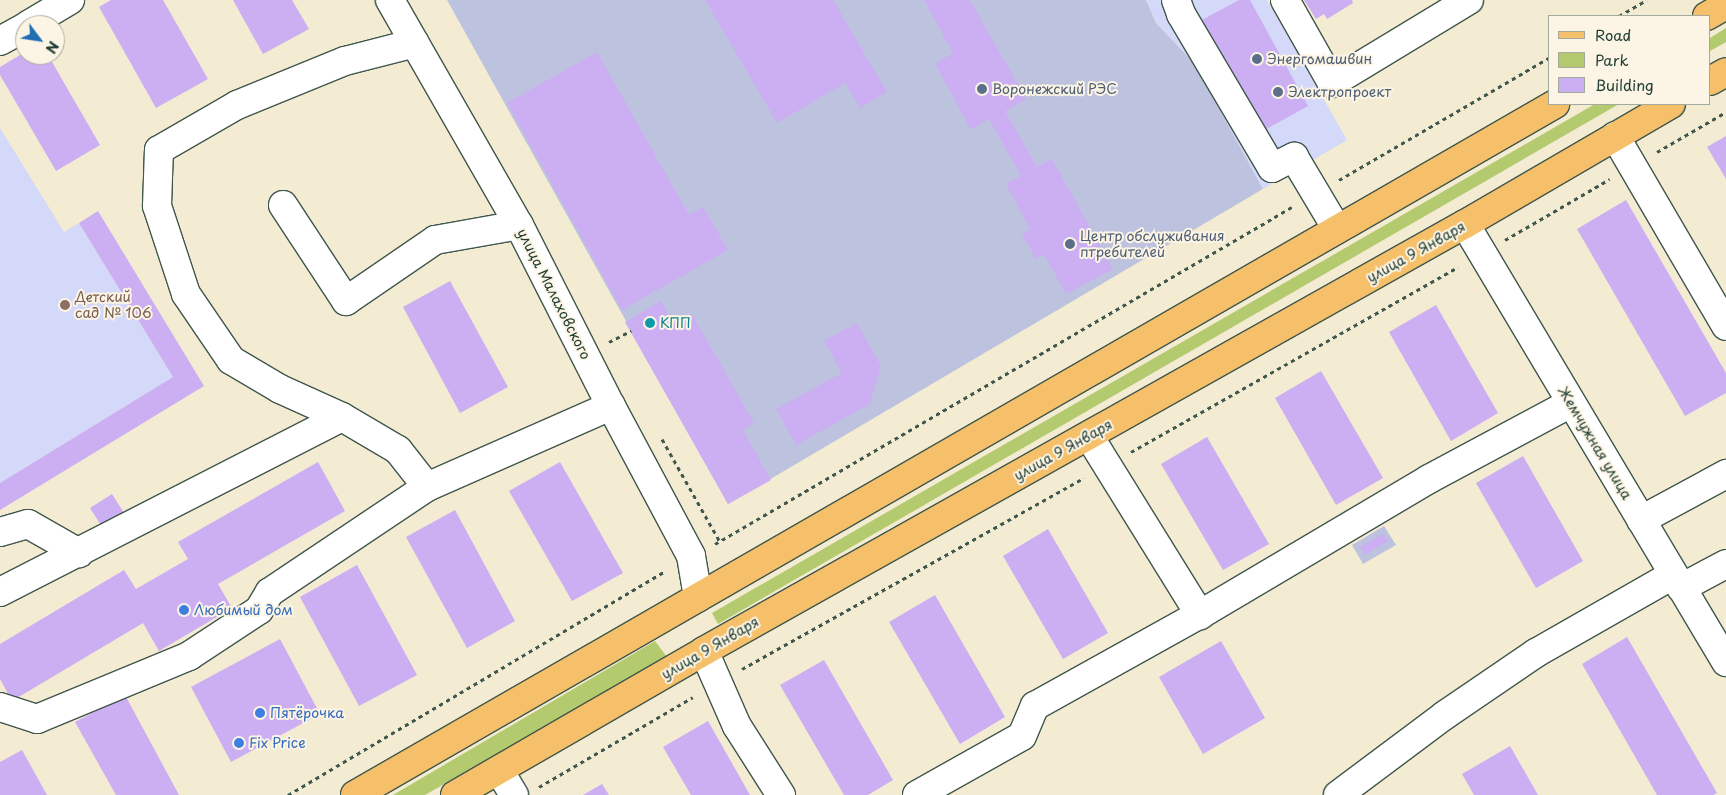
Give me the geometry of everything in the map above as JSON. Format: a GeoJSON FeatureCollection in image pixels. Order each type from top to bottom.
{"type":"FeatureCollection","features":[{"type":"Feature","properties":{"kind":"main road"},"geometry":{"type":"LineString","coordinates":[[1709,15],[1726,5]]}},
{"type":"Feature","properties":{"kind":"main road"},"geometry":{"type":"LineString","coordinates":[[1711,80],[1726,72]]}},
{"type":"Feature","properties":{"kind":"main road"},"geometry":{"type":"LineString","coordinates":[[354,795],[1553,105]]}},
{"type":"Feature","properties":{"kind":"main road","name":"улица 9 Января"},"geometry":{"type":"LineString","coordinates":[[455,795],[704,651],[1465,224],[1669,105]]}},
{"type":"Feature","properties":{"kind":"street"},"geometry":{"type":"LineString","coordinates":[[45,15],[70,0]]}},
{"type":"Feature","properties":{"kind":"street","name":"улица Малаховского"},"geometry":{"type":"LineString","coordinates":[[390,0],[520,225],[610,406],[691,556],[698,597]]}},
{"type":"Feature","properties":{"kind":"street"},"geometry":{"type":"LineString","coordinates":[[1176,0],[1181,14],[1272,168],[1294,157],[1337,229]]}},
{"type":"Feature","properties":{"kind":"street"},"geometry":{"type":"LineString","coordinates":[[1285,0],[1332,84],[1469,0]]}},
{"type":"Feature","properties":{"kind":"street"},"geometry":{"type":"LineString","coordinates":[[0,41],[15,32]]}},
{"type":"Feature","properties":{"kind":"street"},"geometry":{"type":"LineString","coordinates":[[415,43],[345,61],[237,105],[159,150],[157,206],[186,294],[231,360],[280,389],[342,416],[398,450],[427,487]]}},
{"type":"Feature","properties":{"kind":"street"},"geometry":{"type":"LineString","coordinates":[[1615,136],[1726,326]]}},
{"type":"Feature","properties":{"kind":"street"},"geometry":{"type":"LineString","coordinates":[[283,205],[346,301],[435,240],[520,225]]}},
{"type":"Feature","properties":{"kind":"street","name":"Жемчужная улица"},"geometry":{"type":"LineString","coordinates":[[1465,224],[1677,582],[1724,656]]}},
{"type":"Feature","properties":{"kind":"street"},"geometry":{"type":"LineString","coordinates":[[917,795],[1022,736],[1034,706],[1200,615],[1365,515],[1571,403]]}},
{"type":"Feature","properties":{"kind":"street"},"geometry":{"type":"LineString","coordinates":[[0,707],[37,719],[189,656],[259,610],[270,592],[427,487],[610,406]]}},
{"type":"Feature","properties":{"kind":"street"},"geometry":{"type":"LineString","coordinates":[[0,592],[79,553],[282,445],[342,416]]}},
{"type":"Feature","properties":{"kind":"street"},"geometry":{"type":"LineString","coordinates":[[1089,436],[1200,615]]}},
{"type":"Feature","properties":{"kind":"street"},"geometry":{"type":"LineString","coordinates":[[1641,520],[1726,474]]}},
{"type":"Feature","properties":{"kind":"street"},"geometry":{"type":"LineString","coordinates":[[0,532],[28,524],[79,553]]}},
{"type":"Feature","properties":{"kind":"street"},"geometry":{"type":"LineString","coordinates":[[1338,795],[1445,715],[1536,653],[1677,582],[1726,564]]}},
{"type":"Feature","properties":{"kind":"street"},"geometry":{"type":"LineString","coordinates":[[704,651],[737,726],[781,795]]}},
{"type":"Feature","properties":{"kind":"street"},"geometry":{"type":"LineString","coordinates":[[500,770],[514,795]]}},
{"type":"Feature","properties":{"kind":"path"},"geometry":{"type":"LineString","coordinates":[[1621,15],[1647,0]]}},
{"type":"Feature","properties":{"kind":"path"},"geometry":{"type":"LineString","coordinates":[[288,795],[691,556],[720,542],[1548,58]]}},
{"type":"Feature","properties":{"kind":"path"},"geometry":{"type":"LineString","coordinates":[[613,351],[608,342],[631,331]]}},
{"type":"Feature","properties":{"kind":"path"},"geometry":{"type":"LineString","coordinates":[[662,438],[720,542]]}},
{"type":"Feature","properties":{"kind":"shaded area"},"geometry":{"type":"Polygon","coordinates":[[[447,0],[1146,0],[1156,23],[1194,63],[1263,189],[728,504],[447,0]]]}},
{"type":"Feature","properties":{"kind":"shaded area"},"geometry":{"type":"Polygon","coordinates":[[[1146,0],[1267,0],[1347,140],[1263,189],[1194,63],[1156,23],[1146,0]]]}},
{"type":"Feature","properties":{"kind":"shaded area","name":"Детский сад № 106"},"geometry":{"type":"Polygon","coordinates":[[[0,128],[64,232],[79,223],[173,377],[0,483],[0,128]]]}},
{"type":"Feature","properties":{"kind":"shaded area"},"geometry":{"type":"Polygon","coordinates":[[[1384,526],[1396,545],[1363,564],[1352,545],[1384,526]]]}},
{"type":"Feature","properties":{"kind":"green space"},"geometry":{"type":"Polygon","coordinates":[[[1726,28],[1726,42],[1711,50],[1711,37],[1726,28]]]}},
{"type":"Feature","properties":{"kind":"green space"},"geometry":{"type":"Polygon","coordinates":[[[1593,105],[1617,105],[718,624],[712,613],[1593,105]]]}},
{"type":"Feature","properties":{"kind":"green space"},"geometry":{"type":"Polygon","coordinates":[[[655,641],[667,657],[425,795],[393,795],[655,641]]]}},
{"type":"Feature","properties":{"kind":"building"},"geometry":{"type":"Polygon","coordinates":[[[111,0],[163,0],[208,79],[156,108],[99,7],[111,0]]]}},
{"type":"Feature","properties":{"kind":"building"},"geometry":{"type":"Polygon","coordinates":[[[233,0],[292,0],[309,29],[263,54],[233,0]]]}},
{"type":"Feature","properties":{"kind":"building"},"geometry":{"type":"Polygon","coordinates":[[[705,0],[833,0],[887,92],[860,108],[845,83],[777,123],[705,0]]]}},
{"type":"Feature","properties":{"kind":"building"},"geometry":{"type":"Polygon","coordinates":[[[924,0],[970,0],[1026,99],[1005,111],[1037,167],[1052,159],[1113,269],[1066,294],[1044,254],[1036,259],[1022,234],[1030,229],[1006,184],[1021,176],[989,119],[971,130],[935,64],[953,53],[924,0]]]}},
{"type":"Feature","properties":{"kind":"building"},"geometry":{"type":"Polygon","coordinates":[[[1239,0],[1250,0],[1308,106],[1261,132],[1200,21],[1239,0]]]}},
{"type":"Feature","properties":{"kind":"building"},"geometry":{"type":"Polygon","coordinates":[[[1304,0],[1352,0],[1353,3],[1327,19],[1324,14],[1316,19],[1304,0]]]}},
{"type":"Feature","properties":{"kind":"building"},"geometry":{"type":"Polygon","coordinates":[[[597,52],[689,215],[703,207],[728,250],[622,310],[507,103],[597,52]]]}},
{"type":"Feature","properties":{"kind":"building"},"geometry":{"type":"Polygon","coordinates":[[[15,58],[15,65],[54,65],[100,145],[56,171],[0,75],[0,67],[15,58]]]}},
{"type":"Feature","properties":{"kind":"building"},"geometry":{"type":"Polygon","coordinates":[[[1726,136],[1726,179],[1707,147],[1726,136]]]}},
{"type":"Feature","properties":{"kind":"building"},"geometry":{"type":"Polygon","coordinates":[[[1626,200],[1726,373],[1726,393],[1685,416],[1577,229],[1626,200]]]}},
{"type":"Feature","properties":{"kind":"building"},"geometry":{"type":"Polygon","coordinates":[[[98,211],[204,386],[0,510],[0,483],[173,377],[79,223],[98,211]]]}},
{"type":"Feature","properties":{"kind":"building"},"geometry":{"type":"Polygon","coordinates":[[[450,281],[508,387],[460,413],[403,307],[450,281]]]}},
{"type":"Feature","properties":{"kind":"building"},"geometry":{"type":"Polygon","coordinates":[[[661,301],[674,324],[692,314],[754,423],[743,430],[771,480],[728,504],[625,322],[661,301]]]}},
{"type":"Feature","properties":{"kind":"building"},"geometry":{"type":"Polygon","coordinates":[[[1436,305],[1498,413],[1451,441],[1389,332],[1436,305]]]}},
{"type":"Feature","properties":{"kind":"building"},"geometry":{"type":"Polygon","coordinates":[[[857,323],[881,366],[870,404],[796,445],[776,409],[842,373],[824,341],[857,323]]]}},
{"type":"Feature","properties":{"kind":"building"},"geometry":{"type":"Polygon","coordinates":[[[1321,371],[1383,478],[1336,505],[1275,398],[1321,371]]]}},
{"type":"Feature","properties":{"kind":"building"},"geometry":{"type":"Polygon","coordinates":[[[1207,437],[1269,544],[1223,570],[1161,464],[1207,437]]]}},
{"type":"Feature","properties":{"kind":"building"},"geometry":{"type":"Polygon","coordinates":[[[1523,456],[1583,561],[1536,588],[1476,483],[1523,456]]]}},
{"type":"Feature","properties":{"kind":"building"},"geometry":{"type":"Polygon","coordinates":[[[318,462],[345,511],[218,584],[232,608],[159,651],[143,623],[12,701],[0,679],[0,644],[124,570],[136,589],[188,559],[178,542],[318,462]]]}},
{"type":"Feature","properties":{"kind":"building"},"geometry":{"type":"Polygon","coordinates":[[[560,462],[623,573],[572,601],[509,491],[560,462]]]}},
{"type":"Feature","properties":{"kind":"building"},"geometry":{"type":"Polygon","coordinates":[[[112,494],[124,513],[102,527],[90,508],[112,494]]]}},
{"type":"Feature","properties":{"kind":"building"},"geometry":{"type":"Polygon","coordinates":[[[455,510],[515,621],[467,648],[406,537],[455,510]]]}},
{"type":"Feature","properties":{"kind":"building"},"geometry":{"type":"Polygon","coordinates":[[[1048,529],[1108,633],[1063,659],[1003,556],[1048,529]]]}},
{"type":"Feature","properties":{"kind":"building"},"geometry":{"type":"Polygon","coordinates":[[[1383,534],[1388,541],[1365,555],[1360,547],[1383,534]]]}},
{"type":"Feature","properties":{"kind":"building"},"geometry":{"type":"Polygon","coordinates":[[[357,565],[417,675],[359,706],[300,597],[357,565]]]}},
{"type":"Feature","properties":{"kind":"building"},"geometry":{"type":"Polygon","coordinates":[[[935,595],[1005,717],[960,744],[889,622],[935,595]]]}},
{"type":"Feature","properties":{"kind":"building"},"geometry":{"type":"Polygon","coordinates":[[[1627,637],[1717,793],[1713,795],[1657,795],[1582,664],[1627,637]]]}},
{"type":"Feature","properties":{"kind":"building"},"geometry":{"type":"Polygon","coordinates":[[[280,639],[320,714],[231,762],[191,687],[280,639]]]}},
{"type":"Feature","properties":{"kind":"building"},"geometry":{"type":"Polygon","coordinates":[[[1221,641],[1265,718],[1203,754],[1159,677],[1221,641]]]}},
{"type":"Feature","properties":{"kind":"building"},"geometry":{"type":"Polygon","coordinates":[[[824,660],[893,780],[868,795],[844,795],[780,685],[824,660]]]}},
{"type":"Feature","properties":{"kind":"building"},"geometry":{"type":"Polygon","coordinates":[[[125,695],[179,795],[116,795],[75,722],[125,695]]]}},
{"type":"Feature","properties":{"kind":"building"},"geometry":{"type":"Polygon","coordinates":[[[708,721],[750,795],[691,795],[663,747],[708,721]]]}},
{"type":"Feature","properties":{"kind":"building"},"geometry":{"type":"Polygon","coordinates":[[[1510,746],[1538,795],[1474,795],[1462,774],[1510,746]]]}},
{"type":"Feature","properties":{"kind":"building"},"geometry":{"type":"Polygon","coordinates":[[[22,750],[47,795],[0,795],[0,762],[22,750]]]}},
{"type":"Feature","properties":{"kind":"building"},"geometry":{"type":"Polygon","coordinates":[[[602,784],[609,795],[583,795],[602,784]]]}},
{"type":"Feature","properties":{"kind":"place","name":"Энергомашвин"},"geometry":{"type":"Point","coordinates":[1257,59]}},
{"type":"Feature","properties":{"kind":"place","name":"Воронежский РЭС"},"geometry":{"type":"Point","coordinates":[982,89]}},
{"type":"Feature","properties":{"kind":"place","name":"Электропроект"},"geometry":{"type":"Point","coordinates":[1278,92]}},
{"type":"Feature","properties":{"kind":"place","name":"Центр обслуживания птребителей"},"geometry":{"type":"Point","coordinates":[1070,244]}},
{"type":"Feature","properties":{"kind":"place","name":"Детский сад № 106"},"geometry":{"type":"Point","coordinates":[65,305]}},
{"type":"Feature","properties":{"kind":"place","name":"КПП"},"geometry":{"type":"Point","coordinates":[650,323]}},
{"type":"Feature","properties":{"kind":"place","name":"Любимый дом"},"geometry":{"type":"Point","coordinates":[184,610]}},
{"type":"Feature","properties":{"kind":"place","name":"Пятёрочка"},"geometry":{"type":"Point","coordinates":[260,713]}},
{"type":"Feature","properties":{"kind":"place","name":"Fix Price"},"geometry":{"type":"Point","coordinates":[239,743]}}]}
